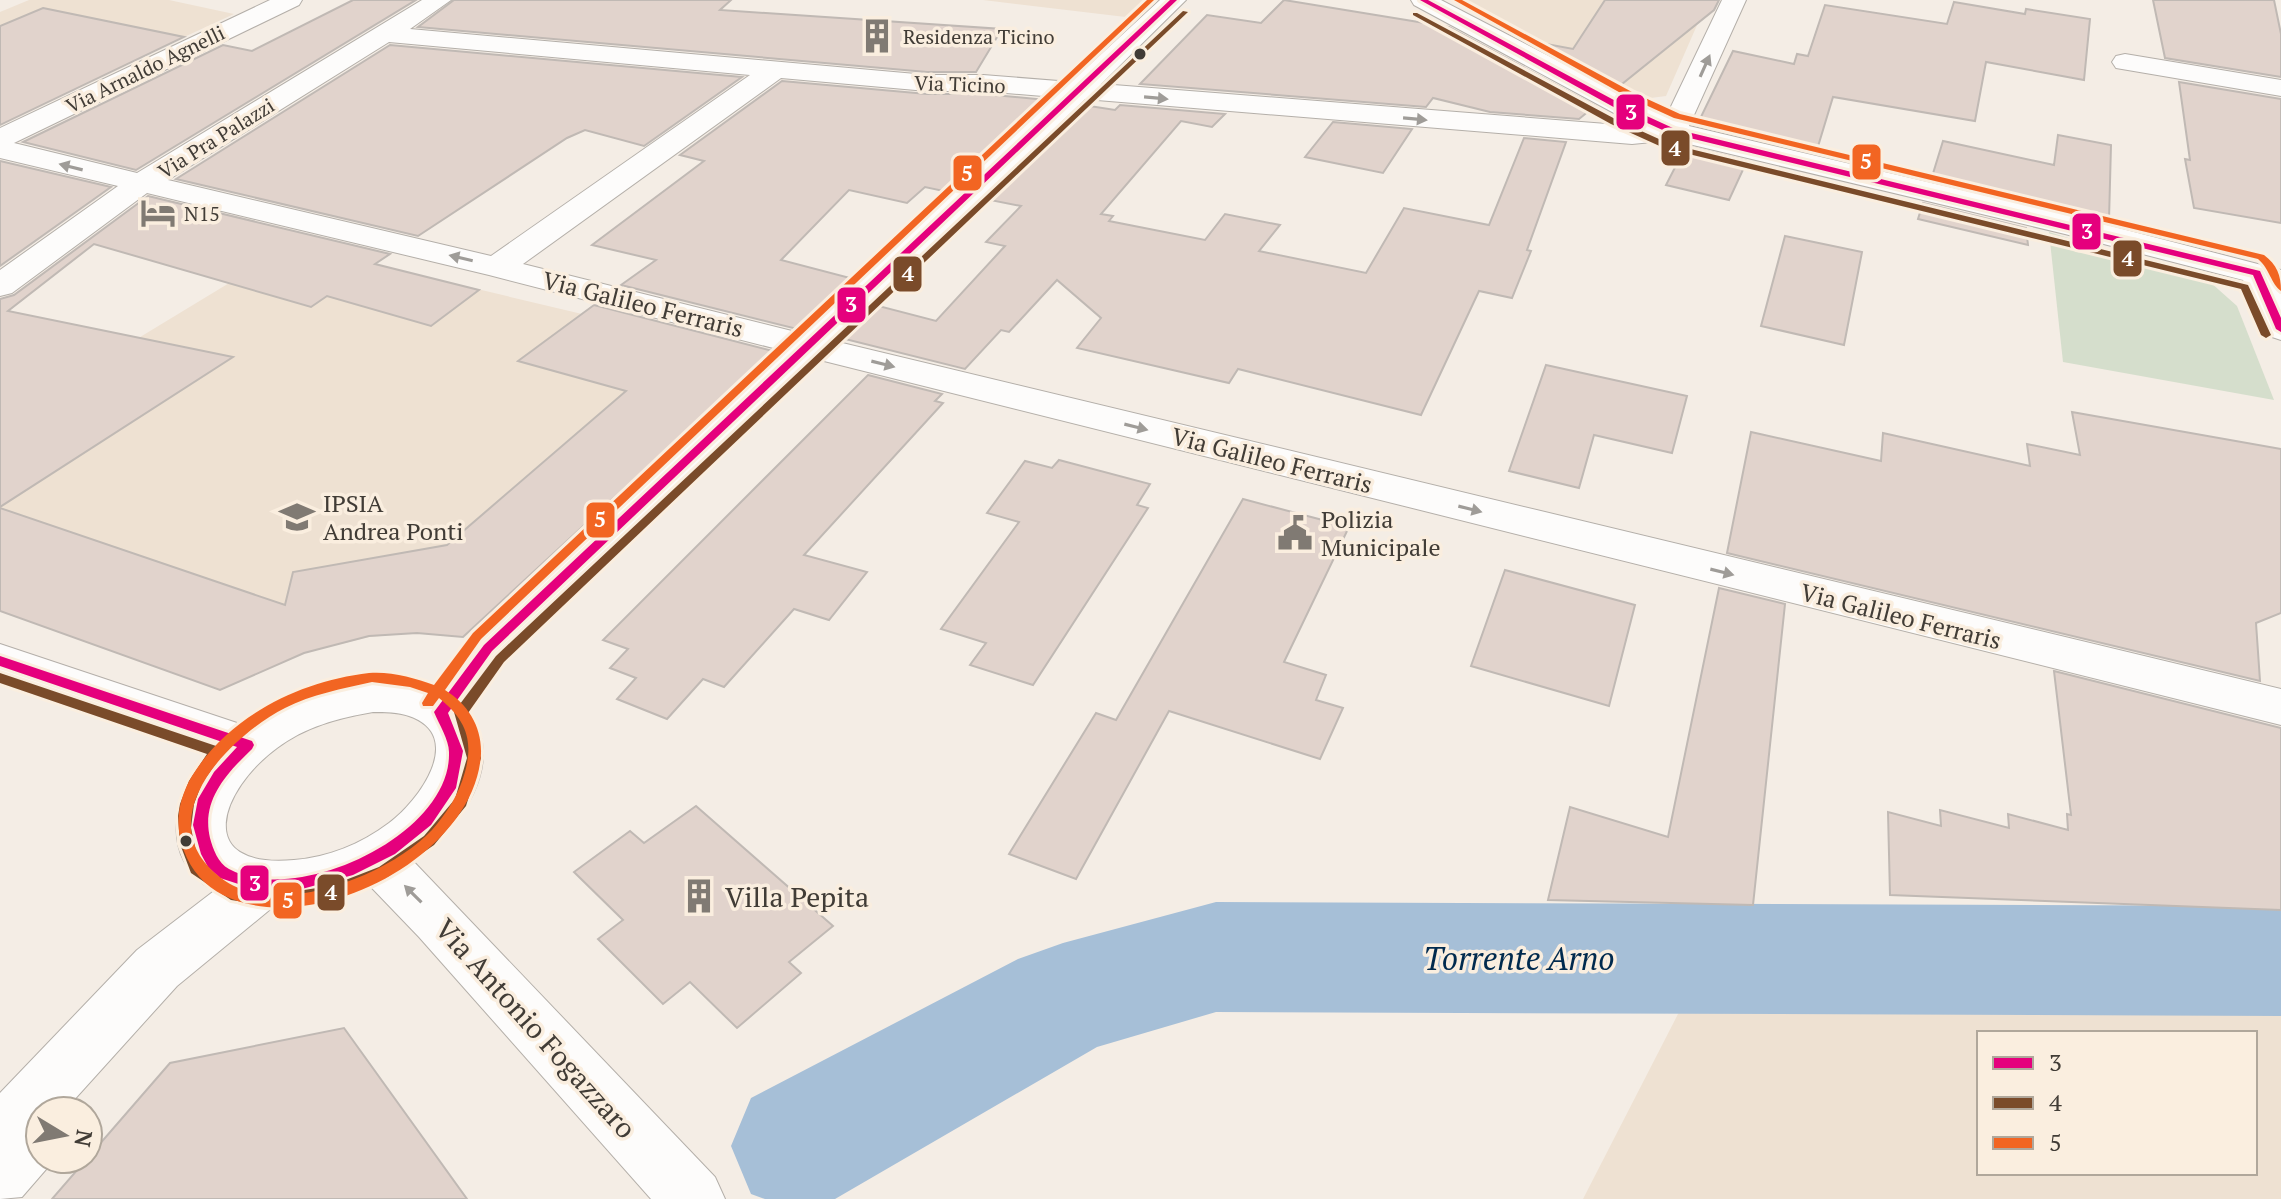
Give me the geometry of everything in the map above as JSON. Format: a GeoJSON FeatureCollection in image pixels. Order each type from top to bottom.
{"type":"FeatureCollection","features":[{"type":"Feature","properties":{"kind":"street"},"geometry":{"type":"LineString","coordinates":[[243,0],[284,3]]}},
{"type":"Feature","properties":{"kind":"street","name":"Via Pra Palazzi"},"geometry":{"type":"LineString","coordinates":[[0,286],[140,184],[439,0]]}},
{"type":"Feature","properties":{"kind":"street"},"geometry":{"type":"LineString","coordinates":[[441,712],[488,648],[1174,0]]}},
{"type":"Feature","properties":{"kind":"street"},"geometry":{"type":"LineString","coordinates":[[1423,0],[1622,108],[1672,131],[2269,277],[2281,329]]}},
{"type":"Feature","properties":{"kind":"street"},"geometry":{"type":"LineString","coordinates":[[1672,131],[1734,0]]}},
{"type":"Feature","properties":{"kind":"street","name":"Via Arnaldo Agnelli"},"geometry":{"type":"LineString","coordinates":[[0,139],[284,3]]}},
{"type":"Feature","properties":{"kind":"street","name":"Via Ticino"},"geometry":{"type":"LineString","coordinates":[[384,34],[927,83],[983,83],[1584,133],[1632,135],[1672,131]]}},
{"type":"Feature","properties":{"kind":"street"},"geometry":{"type":"LineString","coordinates":[[2125,62],[2281,88]]}},
{"type":"Feature","properties":{"kind":"street","name":"Via Galileo Ferraris"},"geometry":{"type":"LineString","coordinates":[[497,267],[776,69]]}},
{"type":"Feature","properties":{"kind":"street"},"geometry":{"type":"LineString","coordinates":[[1584,133],[1622,108]]}},
{"type":"Feature","properties":{"kind":"street","name":"Via Galileo Ferraris"},"geometry":{"type":"LineString","coordinates":[[0,149],[497,267],[1911,619],[2281,707]]}},
{"type":"Feature","properties":{"kind":"street"},"geometry":{"type":"LineString","coordinates":[[0,661],[247,745]]}},
{"type":"Feature","properties":{"kind":"street"},"geometry":{"type":"LineString","coordinates":[[373,694],[411,698],[441,712],[456,730],[460,754],[454,780],[438,809],[411,836],[377,859],[318,881],[261,885],[223,872],[202,847],[200,814],[216,778],[247,745],[286,719],[330,702],[373,694]]}},
{"type":"Feature","properties":{"kind":"street","name":"Via Antonio Fogazzaro"},"geometry":{"type":"LineString","coordinates":[[377,859],[438,920],[693,1199]]}},
{"type":"Feature","properties":{"kind":"street"},"geometry":{"type":"LineString","coordinates":[[71,1095],[261,885]]}},
{"type":"Feature","properties":{"kind":"street"},"geometry":{"type":"LineString","coordinates":[[0,1137],[157,968],[261,885]]}},
{"type":"Feature","properties":{"kind":"street"},"geometry":{"type":"LineString","coordinates":[[0,1175],[24,1148]]}},
{"type":"Feature","properties":{"kind":"shaded area"},"geometry":{"type":"Polygon","coordinates":[[[29,0],[169,0],[234,14],[0,122],[0,12],[29,0]]]}},
{"type":"Feature","properties":{"kind":"shaded area"},"geometry":{"type":"Polygon","coordinates":[[[983,0],[1154,0],[1134,18],[983,0]]]}},
{"type":"Feature","properties":{"kind":"shaded area"},"geometry":{"type":"Polygon","coordinates":[[[1454,0],[1708,0],[1666,96],[1635,100],[1454,0]]]}},
{"type":"Feature","properties":{"kind":"shaded area","name":"IPSIA Andrea Ponti"},"geometry":{"type":"Polygon","coordinates":[[[292,245],[764,360],[463,637],[417,633],[369,637],[304,653],[0,611],[0,422],[292,245]]]}},
{"type":"Feature","properties":{"kind":"shaded area"},"geometry":{"type":"Polygon","coordinates":[[[1696,979],[2281,981],[2281,1199],[1583,1199],[1696,979]]]}},
{"type":"Feature","properties":{"kind":"green space"},"geometry":{"type":"Polygon","coordinates":[[[2049,232],[2210,282],[2237,306],[2274,400],[2063,362],[2049,232]]]}},
{"type":"Feature","properties":{"kind":"building"},"geometry":{"type":"Polygon","coordinates":[[[353,0],[416,0],[136,170],[23,142],[223,45],[252,51],[353,0]]]}},
{"type":"Feature","properties":{"kind":"building"},"geometry":{"type":"Polygon","coordinates":[[[454,0],[731,0],[720,10],[1002,29],[976,72],[927,72],[418,27],[454,0]]]}},
{"type":"Feature","properties":{"kind":"building"},"geometry":{"type":"Polygon","coordinates":[[[1284,0],[1449,27],[1595,106],[1579,119],[1490,112],[1433,98],[1426,107],[1140,84],[1207,15],[1261,23],[1284,0]]]}},
{"type":"Feature","properties":{"kind":"building"},"geometry":{"type":"Polygon","coordinates":[[[1605,0],[1719,0],[1714,10],[1617,88],[1525,40],[1573,49],[1605,0]]]}},
{"type":"Feature","properties":{"kind":"building"},"geometry":{"type":"Polygon","coordinates":[[[2153,0],[2274,0],[2281,34],[2281,77],[2165,58],[2153,0]]]}},
{"type":"Feature","properties":{"kind":"building"},"geometry":{"type":"Polygon","coordinates":[[[1954,2],[2025,14],[2026,9],[2090,19],[2084,80],[1986,62],[1975,121],[1833,97],[1816,153],[1697,125],[1733,51],[1794,64],[1797,54],[1808,56],[1825,5],[1947,24],[1954,2]]]}},
{"type":"Feature","properties":{"kind":"building"},"geometry":{"type":"Polygon","coordinates":[[[43,8],[184,37],[0,125],[0,26],[43,8]]]}},
{"type":"Feature","properties":{"kind":"building"},"geometry":{"type":"Polygon","coordinates":[[[390,45],[742,77],[644,146],[585,130],[567,138],[418,236],[176,179],[390,45]]]}},
{"type":"Feature","properties":{"kind":"building"},"geometry":{"type":"Polygon","coordinates":[[[782,81],[927,94],[983,94],[1047,100],[948,192],[925,187],[907,203],[849,190],[781,260],[850,278],[802,327],[797,329],[621,285],[656,260],[592,245],[704,161],[680,155],[782,81]]]}},
{"type":"Feature","properties":{"kind":"building"},"geometry":{"type":"Polygon","coordinates":[[[2179,82],[2281,99],[2281,223],[2194,208],[2185,159],[2190,160],[2179,82]]]}},
{"type":"Feature","properties":{"kind":"building"},"geometry":{"type":"Polygon","coordinates":[[[1083,105],[1115,110],[1120,105],[1225,114],[1212,127],[1181,121],[1101,214],[1113,216],[1109,221],[1205,240],[1225,214],[1280,225],[1259,251],[1366,273],[1404,208],[1489,225],[1524,138],[1566,142],[1527,250],[1531,251],[1512,298],[1479,291],[1421,415],[1238,369],[1229,383],[1077,348],[1101,318],[1057,280],[1009,332],[1001,330],[965,369],[841,338],[875,305],[936,321],[1005,246],[986,242],[1021,206],[985,199],[1083,105]]]}},
{"type":"Feature","properties":{"kind":"building"},"geometry":{"type":"Polygon","coordinates":[[[1333,122],[1412,129],[1383,173],[1305,157],[1333,122]]]}},
{"type":"Feature","properties":{"kind":"building"},"geometry":{"type":"Polygon","coordinates":[[[2058,135],[2111,145],[2109,220],[1931,180],[1943,141],[2054,165],[2058,135]]]}},
{"type":"Feature","properties":{"kind":"building"},"geometry":{"type":"Polygon","coordinates":[[[1686,146],[1747,161],[1729,200],[1666,185],[1686,146]]]}},
{"type":"Feature","properties":{"kind":"building"},"geometry":{"type":"Polygon","coordinates":[[[0,161],[111,187],[0,266],[0,161]]]}},
{"type":"Feature","properties":{"kind":"building"},"geometry":{"type":"Polygon","coordinates":[[[148,196],[390,254],[375,264],[479,290],[431,326],[327,296],[311,307],[94,244],[8,311],[233,357],[0,507],[0,299],[14,295],[148,196]]]}},
{"type":"Feature","properties":{"kind":"building"},"geometry":{"type":"Polygon","coordinates":[[[1923,203],[2026,228],[2028,245],[1918,219],[1923,203]]]}},
{"type":"Feature","properties":{"kind":"building"},"geometry":{"type":"Polygon","coordinates":[[[1785,236],[1862,252],[1844,345],[1761,326],[1785,236]]]}},
{"type":"Feature","properties":{"kind":"building"},"geometry":{"type":"Polygon","coordinates":[[[594,305],[773,351],[463,637],[417,633],[369,636],[304,653],[220,690],[0,611],[0,508],[285,605],[293,572],[447,545],[626,391],[518,361],[594,305]]]}},
{"type":"Feature","properties":{"kind":"building"},"geometry":{"type":"Polygon","coordinates":[[[1546,365],[1687,396],[1672,453],[1594,435],[1579,488],[1509,471],[1546,365]]]}},
{"type":"Feature","properties":{"kind":"building"},"geometry":{"type":"Polygon","coordinates":[[[868,375],[942,394],[935,401],[943,403],[804,555],[867,572],[829,620],[794,609],[724,687],[703,679],[667,719],[617,699],[636,678],[610,668],[628,649],[603,640],[868,375]]]}},
{"type":"Feature","properties":{"kind":"building"},"geometry":{"type":"Polygon","coordinates":[[[2072,412],[2281,449],[2281,613],[2256,623],[2260,681],[1727,553],[1751,432],[1881,461],[1883,433],[2030,466],[2027,444],[2080,455],[2072,412]]]}},
{"type":"Feature","properties":{"kind":"building"},"geometry":{"type":"Polygon","coordinates":[[[1059,460],[1150,484],[1137,505],[1148,508],[1033,685],[970,665],[986,643],[941,629],[1019,522],[987,513],[1025,461],[1052,468],[1059,460]]]}},
{"type":"Feature","properties":{"kind":"building"},"geometry":{"type":"Polygon","coordinates":[[[1243,499],[1349,527],[1284,662],[1326,675],[1316,700],[1343,708],[1320,759],[1169,711],[1076,879],[1009,854],[1096,713],[1116,720],[1243,499]]]}},
{"type":"Feature","properties":{"kind":"building"},"geometry":{"type":"Polygon","coordinates":[[[1505,570],[1635,605],[1609,706],[1471,666],[1505,570]]]}},
{"type":"Feature","properties":{"kind":"building"},"geometry":{"type":"Polygon","coordinates":[[[1719,588],[1785,604],[1753,905],[1548,900],[1570,807],[1668,837],[1719,588]]]}},
{"type":"Feature","properties":{"kind":"building"},"geometry":{"type":"Polygon","coordinates":[[[2054,671],[2281,728],[2281,910],[1890,895],[1888,812],[1941,826],[1940,810],[2009,828],[2008,814],[2068,830],[2067,814],[2071,815],[2054,671]]]}},
{"type":"Feature","properties":{"kind":"building","name":"Villa Pepita"},"geometry":{"type":"Polygon","coordinates":[[[696,806],[833,926],[789,962],[801,973],[737,1028],[690,982],[663,1004],[598,939],[623,920],[574,872],[630,831],[644,843],[696,806]]]}},
{"type":"Feature","properties":{"kind":"building"},"geometry":{"type":"Polygon","coordinates":[[[344,1028],[467,1199],[52,1199],[73,1175],[104,1175],[104,1139],[170,1063],[344,1028]]]}},
{"type":"Feature","properties":{"kind":"waterway","name":"Torrente Arno"},"geometry":{"type":"LineString","coordinates":[[800,1146],[1063,1000],[1216,957],[2281,961]]}},
{"type":"Feature","properties":{"kind":"transit line","name":"5"},"geometry":{"type":"LineString","coordinates":[[428,703],[477,636],[1151,0]]}},
{"type":"Feature","properties":{"kind":"transit line","name":"3"},"geometry":{"type":"LineString","coordinates":[[0,661],[247,745],[219,775],[201,812],[200,825],[206,849],[213,863],[225,874],[260,885],[302,883],[348,871],[390,850],[426,821],[450,788],[456,751],[441,712],[488,648],[1174,0]]}},
{"type":"Feature","properties":{"kind":"transit line","name":"3"},"geometry":{"type":"LineString","coordinates":[[1423,0],[1622,108],[1672,131],[2257,273],[2281,329]]}},
{"type":"Feature","properties":{"kind":"transit line","name":"5"},"geometry":{"type":"LineString","coordinates":[[1457,0],[1629,94],[1677,116],[2261,257],[2270,264],[2281,288]]}},
{"type":"Feature","properties":{"kind":"transit line","name":"4"},"geometry":{"type":"LineString","coordinates":[[0,678],[217,752],[191,792],[184,828],[196,869],[231,894],[278,901],[331,892],[384,872],[429,840],[461,802],[474,758],[461,712],[500,659],[1185,12]]}},
{"type":"Feature","properties":{"kind":"transit line","name":"4"},"geometry":{"type":"LineString","coordinates":[[1415,14],[1614,122],[1667,146],[2245,287],[2266,335]]}},
{"type":"Feature","properties":{"kind":"transit line","name":"5"},"geometry":{"type":"LineString","coordinates":[[370,678],[315,691],[283,703],[242,728],[206,766],[192,788],[185,812],[185,835],[194,859],[213,881],[229,891],[257,900],[280,901],[329,894],[353,887],[398,865],[418,851],[448,821],[468,784],[474,764],[475,745],[471,726],[461,709],[428,687],[374,678]]}},
{"type":"Feature","properties":{"kind":"place","name":"Residenza Ticino"},"geometry":{"type":"Point","coordinates":[877,36]}},
{"type":"Feature","properties":{"kind":"place","name":"N15"},"geometry":{"type":"Point","coordinates":[158,213]}},
{"type":"Feature","properties":{"kind":"place","name":"IPSIA Andrea Ponti"},"geometry":{"type":"Point","coordinates":[297,517]}},
{"type":"Feature","properties":{"kind":"place","name":"Polizia Municipale"},"geometry":{"type":"Point","coordinates":[1295,533]}},
{"type":"Feature","properties":{"kind":"place","name":"Villa Pepita"},"geometry":{"type":"Point","coordinates":[699,896]}}]}
